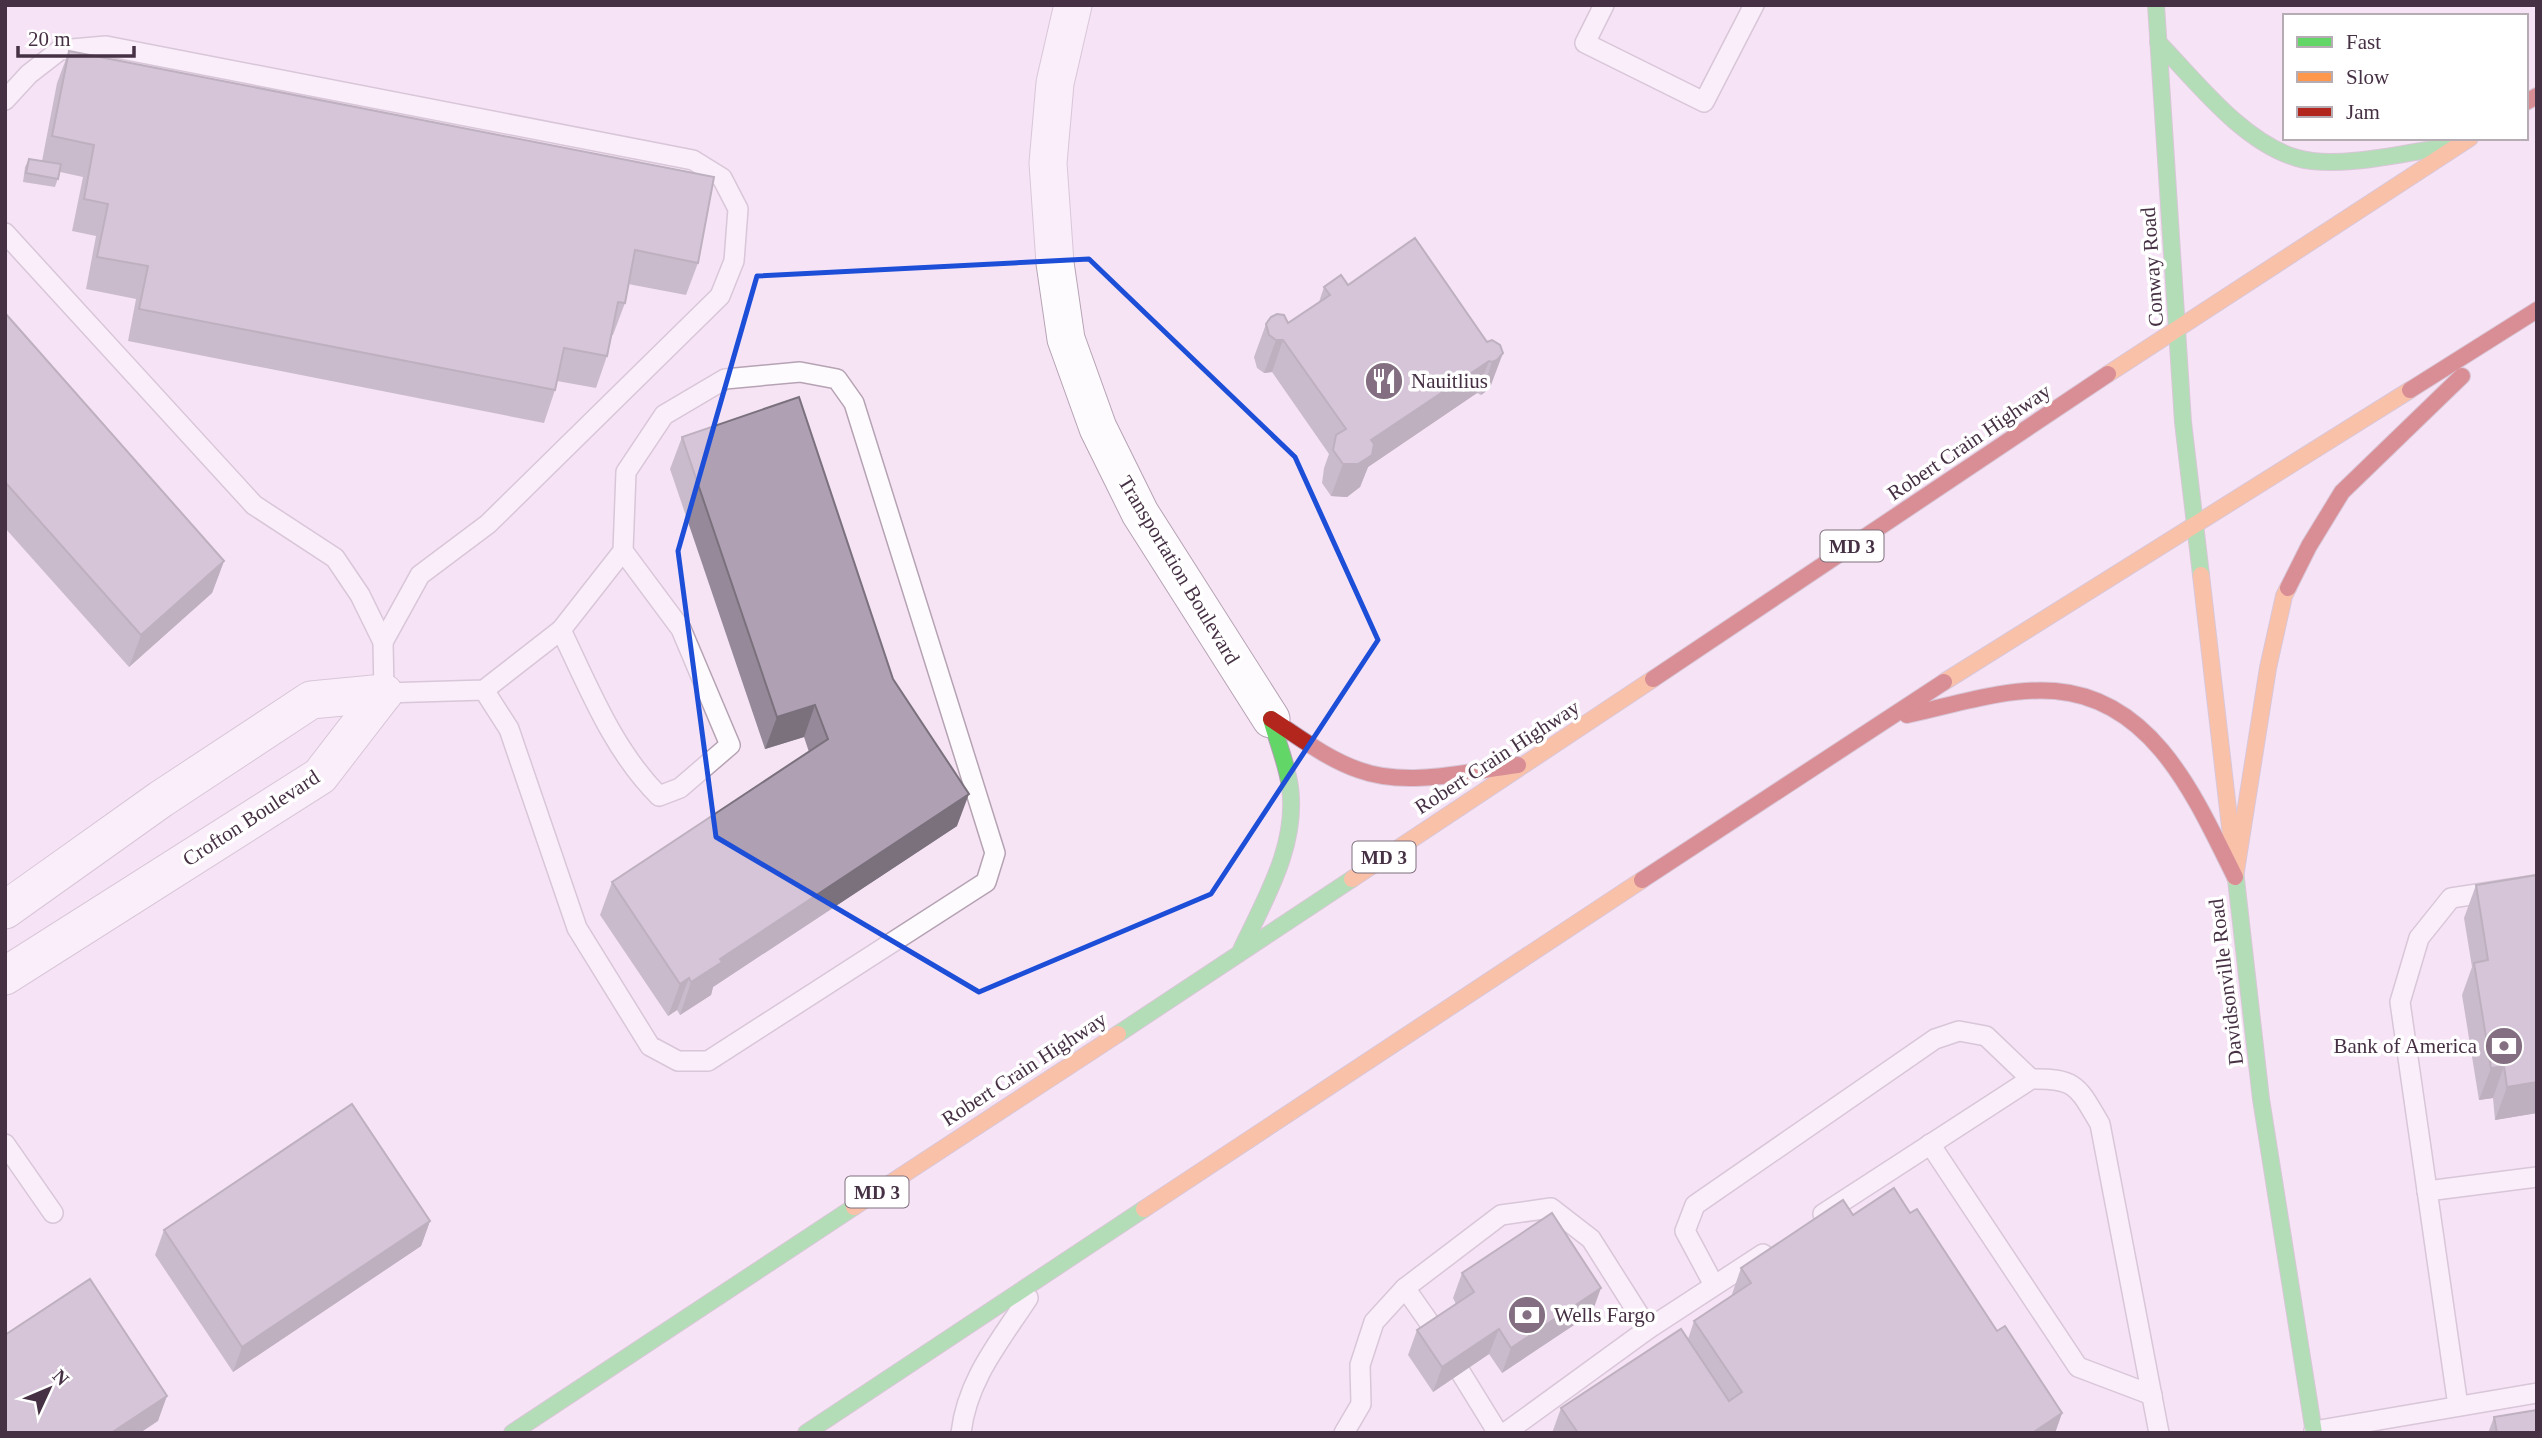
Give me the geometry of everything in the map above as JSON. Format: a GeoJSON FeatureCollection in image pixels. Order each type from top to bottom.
{"type":"FeatureCollection","features":[{"type":"Feature","properties":{"kind":"main road","name":"Conway Road"},"geometry":{"type":"LineString","coordinates":[[2156,5],[2183,422],[2195,525]]}},
{"type":"Feature","properties":{"kind":"main road"},"geometry":{"type":"LineString","coordinates":[[2158,42],[2242,126],[2269,145],[2298,158],[2339,160],[2465,141]]}},
{"type":"Feature","properties":{"kind":"main road","name":"Robert Crain Highway"},"geometry":{"type":"LineString","coordinates":[[512,1433],[1527,764],[2177,328],[2465,141]]}},
{"type":"Feature","properties":{"kind":"main road"},"geometry":{"type":"LineString","coordinates":[[806,1433],[1884,720],[2537,310]]}},
{"type":"Feature","properties":{"kind":"main road"},"geometry":{"type":"LineString","coordinates":[[2235,877],[2269,668],[2284,596],[2309,547],[2342,492],[2519,321]]}},
{"type":"Feature","properties":{"kind":"main road","name":"Davidsonville Road"},"geometry":{"type":"LineString","coordinates":[[2195,525],[2261,1099],[2314,1432]]}},
{"type":"Feature","properties":{"kind":"main road"},"geometry":{"type":"LineString","coordinates":[[1884,720],[2009,695],[2054,691],[2095,697],[2125,713],[2160,745],[2192,794],[2235,877]]}},
{"type":"Feature","properties":{"kind":"main road"},"geometry":{"type":"LineString","coordinates":[[1271,719],[1343,764],[1374,775],[1405,777],[1527,764]]}},
{"type":"Feature","properties":{"kind":"main road"},"geometry":{"type":"LineString","coordinates":[[1241,950],[1287,845],[1292,815],[1290,786],[1271,719]]}},
{"type":"Feature","properties":{"kind":"street","name":"Transportation Boulevard"},"geometry":{"type":"LineString","coordinates":[[1073,5],[1055,83],[1048,163],[1055,263],[1066,339],[1098,428],[1140,513],[1271,719]]}},
{"type":"Feature","properties":{"kind":"street"},"geometry":{"type":"LineString","coordinates":[[5,910],[161,799],[311,700],[384,693]]}},
{"type":"Feature","properties":{"kind":"street","name":"Crofton Boulevard"},"geometry":{"type":"LineString","coordinates":[[5,976],[320,776],[384,693]]}},
{"type":"Feature","properties":{"kind":"lane"},"geometry":{"type":"LineString","coordinates":[[1604,5],[1586,43],[1704,102],[1754,5]]}},
{"type":"Feature","properties":{"kind":"lane"},"geometry":{"type":"LineString","coordinates":[[5,100],[29,74],[60,50],[106,46],[692,160],[722,178],[738,209],[734,261],[720,296],[488,524],[420,575],[383,642]]}},
{"type":"Feature","properties":{"kind":"lane"},"geometry":{"type":"LineString","coordinates":[[5,233],[254,505],[335,558],[360,595],[383,642],[384,693],[484,690],[561,630],[623,551],[626,472],[664,415],[725,379],[800,372],[837,379],[855,403],[995,853],[986,882],[708,1061],[678,1061],[650,1046],[577,928],[509,729],[484,690]]}},
{"type":"Feature","properties":{"kind":"lane"},"geometry":{"type":"LineString","coordinates":[[561,630],[608,728],[641,778],[659,796],[680,788],[730,745],[681,629],[623,551]]}},
{"type":"Feature","properties":{"kind":"lane"},"geometry":{"type":"LineString","coordinates":[[2458,1406],[2400,1002],[2419,938],[2451,898],[2537,885]]}},
{"type":"Feature","properties":{"kind":"lane"},"geometry":{"type":"LineString","coordinates":[[1714,1285],[1685,1231],[1695,1205],[1935,1039],[1959,1031],[1986,1036],[2031,1079]]}},
{"type":"Feature","properties":{"kind":"lane"},"geometry":{"type":"LineString","coordinates":[[1805,1226],[2031,1079],[2056,1078],[2079,1089],[2100,1124],[2159,1433]]}},
{"type":"Feature","properties":{"kind":"lane"},"geometry":{"type":"LineString","coordinates":[[5,1144],[53,1213]]}},
{"type":"Feature","properties":{"kind":"lane"},"geometry":{"type":"LineString","coordinates":[[1930,1144],[2078,1367],[2152,1395]]}},
{"type":"Feature","properties":{"kind":"lane"},"geometry":{"type":"LineString","coordinates":[[2427,1191],[2537,1177]]}},
{"type":"Feature","properties":{"kind":"lane"},"geometry":{"type":"LineString","coordinates":[[1344,1433],[1361,1404],[1360,1366],[1374,1322],[1405,1288],[1501,1214],[1551,1208],[1591,1239],[1648,1329]]}},
{"type":"Feature","properties":{"kind":"lane"},"geometry":{"type":"LineString","coordinates":[[1505,1433],[1648,1329],[1782,1241]]}},
{"type":"Feature","properties":{"kind":"lane"},"geometry":{"type":"LineString","coordinates":[[961,1433],[967,1401],[978,1374],[1043,1275]]}},
{"type":"Feature","properties":{"kind":"lane"},"geometry":{"type":"LineString","coordinates":[[1405,1288],[1438,1335]]}},
{"type":"Feature","properties":{"kind":"lane"},"geometry":{"type":"LineString","coordinates":[[1461,1373],[1498,1433]]}},
{"type":"Feature","properties":{"kind":"lane"},"geometry":{"type":"LineString","coordinates":[[2314,1432],[2537,1392]]}},
{"type":"Feature","properties":{"kind":"highlighted area"},"geometry":{"type":"Polygon","coordinates":[[[1089,259],[1295,457],[1378,640],[1211,894],[979,992],[716,837],[678,551],[757,276],[1089,259]]]}},
{"type":"Feature","properties":{"kind":"building"},"geometry":{"type":"Polygon","coordinates":[[[69,51],[714,177],[698,263],[635,250],[625,303],[618,302],[607,356],[564,348],[555,390],[139,309],[148,266],[97,257],[108,204],[84,199],[94,145],[52,136],[69,51]]]}},
{"type":"Feature","properties":{"kind":"building"},"geometry":{"type":"Polygon","coordinates":[[[29,159],[61,164],[58,179],[26,173],[29,159]]]}},
{"type":"Feature","properties":{"kind":"building","name":"Nauitlius"},"geometry":{"type":"Polygon","coordinates":[[[1415,238],[1487,342],[1492,340],[1500,345],[1503,353],[1497,360],[1489,361],[1371,440],[1374,444],[1372,455],[1358,464],[1343,464],[1333,450],[1336,435],[1346,429],[1283,340],[1276,340],[1269,335],[1266,324],[1277,314],[1284,315],[1288,323],[1330,295],[1324,287],[1341,275],[1348,285],[1415,238]]]}},
{"type":"Feature","properties":{"kind":"building"},"geometry":{"type":"Polygon","coordinates":[[[5,313],[224,561],[141,635],[5,482],[5,313]]]}},
{"type":"Feature","properties":{"kind":"building"},"geometry":{"type":"Polygon","coordinates":[[[799,397],[893,679],[969,794],[720,959],[722,962],[691,982],[689,978],[680,984],[612,882],[828,739],[815,705],[777,717],[682,437],[799,397]]]}},
{"type":"Feature","properties":{"kind":"building","name":"Bank of America"},"geometry":{"type":"Polygon","coordinates":[[[2537,875],[2537,1082],[2507,1087],[2504,1066],[2491,1068],[2474,963],[2488,960],[2476,885],[2537,875]]]}},
{"type":"Feature","properties":{"kind":"building"},"geometry":{"type":"Polygon","coordinates":[[[352,1104],[430,1221],[242,1347],[164,1230],[352,1104]]]}},
{"type":"Feature","properties":{"kind":"building"},"geometry":{"type":"Polygon","coordinates":[[[1894,1188],[1910,1213],[1917,1209],[1997,1331],[2005,1326],[2062,1413],[2035,1433],[1578,1433],[1561,1408],[1681,1329],[1729,1401],[1742,1392],[1694,1321],[1751,1283],[1741,1268],[1843,1200],[1853,1215],[1894,1188]]]}},
{"type":"Feature","properties":{"kind":"building","name":"Wells Fargo"},"geometry":{"type":"Polygon","coordinates":[[[1552,1213],[1601,1288],[1511,1348],[1499,1329],[1442,1367],[1417,1330],[1474,1292],[1462,1273],[1552,1213]]]}},
{"type":"Feature","properties":{"kind":"building"},"geometry":{"type":"Polygon","coordinates":[[[90,1279],[167,1396],[111,1433],[5,1433],[5,1335],[90,1279]]]}},
{"type":"Feature","properties":{"kind":"building"},"geometry":{"type":"Polygon","coordinates":[[[2537,1410],[2537,1433],[2497,1433],[2494,1417],[2537,1410]]]}},
{"type":"Feature","properties":{"kind":"traffic: fast"},"geometry":{"type":"LineString","coordinates":[[2156,5],[2183,422],[2201,575]]}},
{"type":"Feature","properties":{"kind":"traffic: fast"},"geometry":{"type":"LineString","coordinates":[[2158,42],[2239,125],[2257,139],[2297,158],[2313,161],[2352,161],[2451,146]]}},
{"type":"Feature","properties":{"kind":"traffic: fast"},"geometry":{"type":"LineString","coordinates":[[1241,950],[1269,891],[1289,830],[1290,787],[1271,719]]}},
{"type":"Feature","properties":{"kind":"traffic: fast"},"geometry":{"type":"LineString","coordinates":[[2232,844],[2261,1099],[2314,1433]]}},
{"type":"Feature","properties":{"kind":"traffic: fast"},"geometry":{"type":"LineString","coordinates":[[1118,1034],[1352,879]]}},
{"type":"Feature","properties":{"kind":"traffic: fast"},"geometry":{"type":"LineString","coordinates":[[512,1433],[854,1207]]}},
{"type":"Feature","properties":{"kind":"traffic: fast"},"geometry":{"type":"LineString","coordinates":[[806,1433],[1144,1209]]}},
{"type":"Feature","properties":{"kind":"traffic: slow"},"geometry":{"type":"LineString","coordinates":[[2108,374],[2467,140]]}},
{"type":"Feature","properties":{"kind":"traffic: slow"},"geometry":{"type":"LineString","coordinates":[[1944,682],[2410,390]]}},
{"type":"Feature","properties":{"kind":"traffic: slow"},"geometry":{"type":"LineString","coordinates":[[2201,575],[2232,844]]}},
{"type":"Feature","properties":{"kind":"traffic: slow"},"geometry":{"type":"LineString","coordinates":[[2235,877],[2268,668],[2288,588]]}},
{"type":"Feature","properties":{"kind":"traffic: slow"},"geometry":{"type":"LineString","coordinates":[[1352,879],[1653,679]]}},
{"type":"Feature","properties":{"kind":"traffic: slow"},"geometry":{"type":"LineString","coordinates":[[1144,1209],[1642,880]]}},
{"type":"Feature","properties":{"kind":"traffic: slow"},"geometry":{"type":"LineString","coordinates":[[854,1207],[1118,1034]]}},
{"type":"Feature","properties":{"kind":"traffic: jam"},"geometry":{"type":"LineString","coordinates":[[2528,101],[2537,96]]}},
{"type":"Feature","properties":{"kind":"traffic: jam"},"geometry":{"type":"LineString","coordinates":[[2410,390],[2537,310]]}},
{"type":"Feature","properties":{"kind":"traffic: jam"},"geometry":{"type":"LineString","coordinates":[[1653,679],[2108,374]]}},
{"type":"Feature","properties":{"kind":"traffic: jam"},"geometry":{"type":"LineString","coordinates":[[2288,588],[2309,546],[2342,492],[2462,376]]}},
{"type":"Feature","properties":{"kind":"traffic: jam"},"geometry":{"type":"LineString","coordinates":[[1642,880],[1944,682]]}},
{"type":"Feature","properties":{"kind":"traffic: jam"},"geometry":{"type":"LineString","coordinates":[[1907,715],[1980,698],[2036,690],[2090,698],[2119,712],[2145,733],[2168,758],[2204,816],[2235,877]]}},
{"type":"Feature","properties":{"kind":"traffic: jam"},"geometry":{"type":"LineString","coordinates":[[1271,719],[1336,760],[1378,775],[1418,778],[1518,765]]}},
{"type":"Feature","properties":{"kind":"place","name":"Nauitlius"},"geometry":{"type":"Point","coordinates":[1384,381]}},
{"type":"Feature","properties":{"kind":"place","name":"Bank of America"},"geometry":{"type":"Point","coordinates":[2504,1046]}},
{"type":"Feature","properties":{"kind":"place","name":"Wells Fargo"},"geometry":{"type":"Point","coordinates":[1527,1315]}}]}
